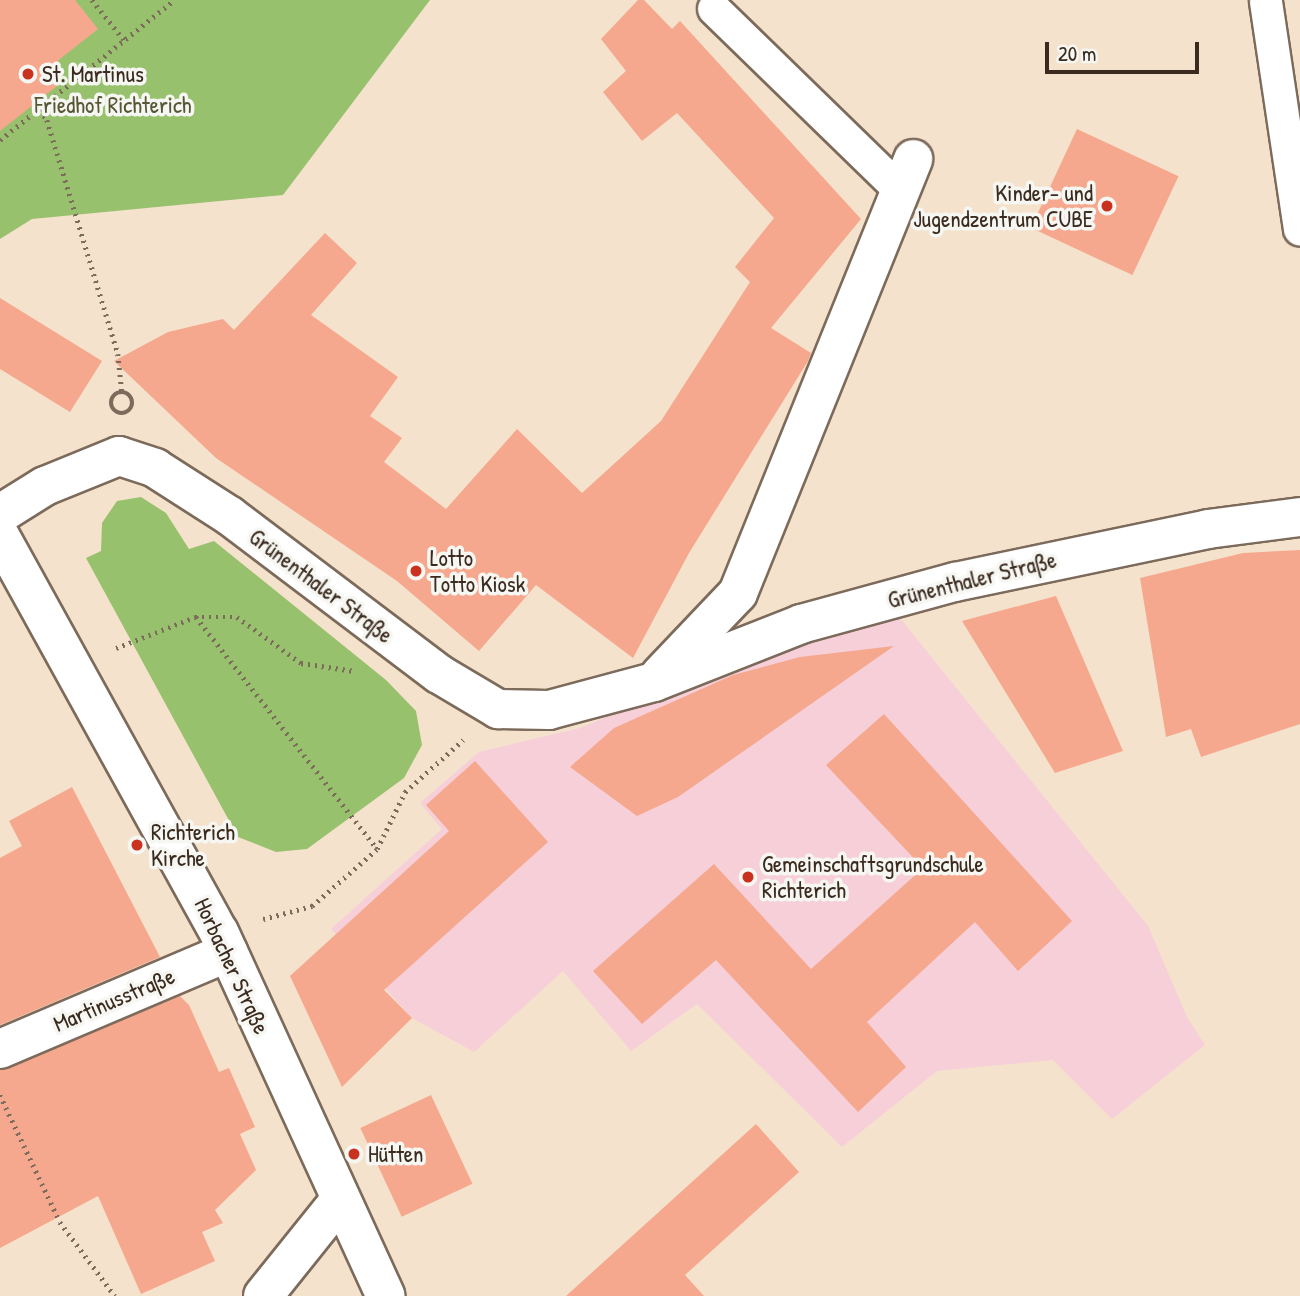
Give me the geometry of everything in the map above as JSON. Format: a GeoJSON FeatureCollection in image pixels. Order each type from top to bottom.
{"type":"FeatureCollection","features":[{"type":"Feature","properties":{"kind":"street"},"geometry":{"type":"LineString","coordinates":[[654,682],[738,593],[906,175]]}},
{"type":"Feature","properties":{"kind":"street","name":"Grünenthaler Straße"},"geometry":{"type":"LineString","coordinates":[[0,514],[45,486],[119,456],[155,468],[230,516],[398,645],[498,709],[549,710],[654,682],[801,624],[955,582],[1168,536],[1300,517]]}},
{"type":"Feature","properties":{"kind":"street","name":"Horbacher Straße"},"geometry":{"type":"LineString","coordinates":[[0,536],[77,671],[223,942],[339,1201],[386,1296]]}},
{"type":"Feature","properties":{"kind":"street","name":"Martinusstraße"},"geometry":{"type":"LineString","coordinates":[[0,1049],[223,942]]}},
{"type":"Feature","properties":{"kind":"street"},"geometry":{"type":"LineString","coordinates":[[263,1296],[339,1201]]}},
{"type":"Feature","properties":{"kind":"lane"},"geometry":{"type":"LineString","coordinates":[[1266,2],[1300,229]]}},
{"type":"Feature","properties":{"kind":"lane"},"geometry":{"type":"LineString","coordinates":[[714,9],[906,175]]}},
{"type":"Feature","properties":{"kind":"path"},"geometry":{"type":"LineString","coordinates":[[92,0],[125,41]]}},
{"type":"Feature","properties":{"kind":"path"},"geometry":{"type":"LineString","coordinates":[[0,141],[174,0]]}},
{"type":"Feature","properties":{"kind":"path"},"geometry":{"type":"LineString","coordinates":[[40,110],[47,120],[118,354],[122,391]]}},
{"type":"Feature","properties":{"kind":"path"},"geometry":{"type":"LineString","coordinates":[[122,391],[129,393],[134,403],[131,410],[121,415],[114,412],[111,401],[122,391]]}},
{"type":"Feature","properties":{"kind":"path"},"geometry":{"type":"LineString","coordinates":[[77,671],[130,639],[195,617],[237,617],[301,663],[326,667],[363,672],[398,645]]}},
{"type":"Feature","properties":{"kind":"path"},"geometry":{"type":"LineString","coordinates":[[195,617],[377,849]]}},
{"type":"Feature","properties":{"kind":"path"},"geometry":{"type":"LineString","coordinates":[[223,942],[312,906],[377,849],[405,792],[498,709]]}},
{"type":"Feature","properties":{"kind":"path"},"geometry":{"type":"LineString","coordinates":[[0,1095],[60,1222],[115,1296]]}},
{"type":"Feature","properties":{"kind":"shaded area","name":"Gemeinschaftsgrundschule Richterich"},"geometry":{"type":"Polygon","coordinates":[[[900,618],[1148,926],[1187,1017],[1205,1045],[1112,1119],[1053,1060],[937,1071],[842,1147],[697,1004],[631,1051],[563,971],[474,1052],[412,1018],[331,929],[442,829],[420,803],[479,752],[580,728],[719,670],[900,618]]]}},
{"type":"Feature","properties":{"kind":"green space","name":"Friedhof Richterich"},"geometry":{"type":"Polygon","coordinates":[[[0,0],[430,0],[283,195],[32,219],[0,239],[0,0]]]}},
{"type":"Feature","properties":{"kind":"green space"},"geometry":{"type":"Polygon","coordinates":[[[141,497],[166,513],[189,549],[214,541],[386,680],[416,711],[422,745],[404,778],[307,849],[276,852],[238,837],[86,558],[101,551],[102,523],[117,501],[141,497]]]}},
{"type":"Feature","properties":{"kind":"building"},"geometry":{"type":"Polygon","coordinates":[[[0,0],[75,0],[98,29],[51,66],[62,82],[0,131],[0,0]]]}},
{"type":"Feature","properties":{"kind":"building"},"geometry":{"type":"Polygon","coordinates":[[[638,0],[644,0],[672,29],[680,21],[861,219],[771,328],[811,353],[808,361],[689,553],[633,658],[536,585],[479,651],[397,581],[216,458],[114,361],[168,332],[223,319],[234,330],[325,233],[357,263],[311,315],[398,377],[370,416],[402,438],[384,462],[446,509],[517,429],[582,493],[661,421],[750,282],[735,267],[774,218],[677,113],[642,141],[603,92],[626,71],[601,39],[638,0]]]}},
{"type":"Feature","properties":{"kind":"building"},"geometry":{"type":"Polygon","coordinates":[[[1077,129],[1179,176],[1132,275],[1031,228],[1077,129]]]}},
{"type":"Feature","properties":{"kind":"building"},"geometry":{"type":"Polygon","coordinates":[[[0,298],[102,361],[70,412],[0,369],[0,298]]]}},
{"type":"Feature","properties":{"kind":"building"},"geometry":{"type":"Polygon","coordinates":[[[1300,550],[1300,724],[1201,757],[1191,729],[1166,737],[1140,578],[1243,553],[1300,550]]]}},
{"type":"Feature","properties":{"kind":"building"},"geometry":{"type":"Polygon","coordinates":[[[1056,596],[1123,751],[1055,773],[962,621],[1056,596]]]}},
{"type":"Feature","properties":{"kind":"building"},"geometry":{"type":"Polygon","coordinates":[[[894,646],[678,797],[637,816],[570,767],[614,728],[733,675],[800,657],[894,646]]]}},
{"type":"Feature","properties":{"kind":"building"},"geometry":{"type":"Polygon","coordinates":[[[884,714],[1072,921],[1018,971],[975,922],[867,1022],[906,1067],[858,1112],[716,960],[642,1024],[593,971],[714,864],[811,969],[923,868],[826,765],[884,714]]]}},
{"type":"Feature","properties":{"kind":"building"},"geometry":{"type":"Polygon","coordinates":[[[475,761],[548,842],[384,990],[412,1018],[342,1087],[290,976],[449,831],[426,805],[475,761]]]}},
{"type":"Feature","properties":{"kind":"building"},"geometry":{"type":"Polygon","coordinates":[[[72,787],[160,957],[0,1025],[0,858],[22,846],[9,821],[72,787]]]}},
{"type":"Feature","properties":{"kind":"building"},"geometry":{"type":"Polygon","coordinates":[[[180,996],[189,1005],[219,1072],[229,1068],[255,1127],[240,1134],[256,1170],[215,1210],[223,1223],[202,1232],[215,1261],[141,1294],[98,1196],[0,1248],[0,1070],[180,996]]]}},
{"type":"Feature","properties":{"kind":"building"},"geometry":{"type":"Polygon","coordinates":[[[431,1095],[472,1184],[402,1217],[360,1128],[431,1095]]]}},
{"type":"Feature","properties":{"kind":"building"},"geometry":{"type":"Polygon","coordinates":[[[756,1124],[799,1172],[685,1275],[704,1296],[566,1296],[756,1124]]]}},
{"type":"Feature","properties":{"kind":"place","name":"St. Martinus"},"geometry":{"type":"Point","coordinates":[28,74]}},
{"type":"Feature","properties":{"kind":"place","name":"Kinder- und Jugendzentrum CUBE"},"geometry":{"type":"Point","coordinates":[1107,206]}},
{"type":"Feature","properties":{"kind":"place","name":"Lotto Totto Kiosk"},"geometry":{"type":"Point","coordinates":[416,571]}},
{"type":"Feature","properties":{"kind":"place","name":"Richterich Kirche"},"geometry":{"type":"Point","coordinates":[137,845]}},
{"type":"Feature","properties":{"kind":"place","name":"Gemeinschaftsgrundschule Richterich"},"geometry":{"type":"Point","coordinates":[748,877]}},
{"type":"Feature","properties":{"kind":"place","name":"Hütten"},"geometry":{"type":"Point","coordinates":[354,1154]}}]}
